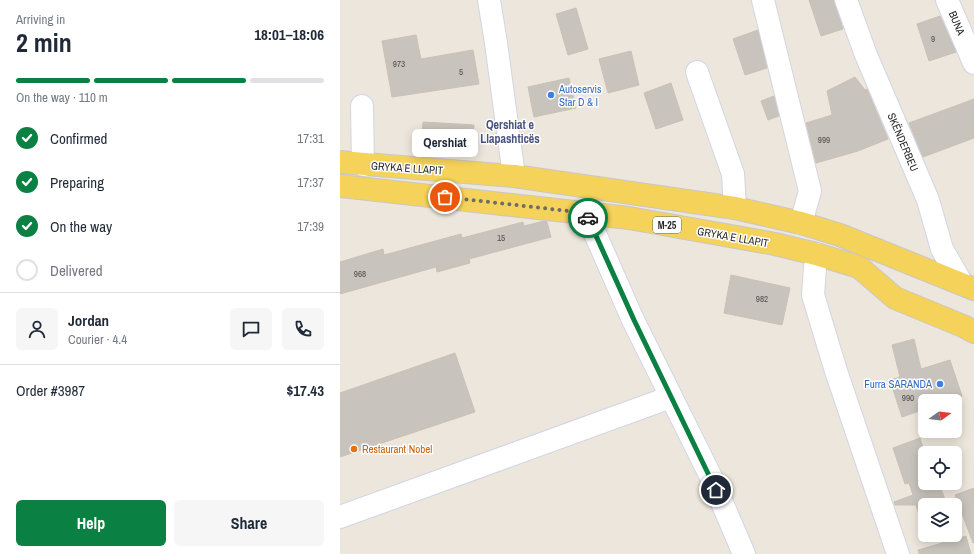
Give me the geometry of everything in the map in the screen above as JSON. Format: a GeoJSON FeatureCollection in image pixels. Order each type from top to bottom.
{"type":"FeatureCollection","features":[{"type":"Feature","properties":{"kind":"main road","name":"GRYKA E LLAPIT"},"geometry":{"type":"LineString","coordinates":[[340,162],[514,176],[736,208],[801,223],[840,235],[913,266],[968,286]]}},
{"type":"Feature","properties":{"kind":"main road","name":"GRYKA E LLAPIT"},"geometry":{"type":"LineString","coordinates":[[340,186],[629,218],[775,244],[859,267],[895,298],[974,332]]}},
{"type":"Feature","properties":{"kind":"street"},"geometry":{"type":"LineString","coordinates":[[489,0],[514,176]]}},
{"type":"Feature","properties":{"kind":"street"},"geometry":{"type":"LineString","coordinates":[[763,0],[810,191],[801,223]]}},
{"type":"Feature","properties":{"kind":"street","name":"SKËNDERBEU"},"geometry":{"type":"LineString","coordinates":[[846,0],[866,55],[928,200],[942,249],[968,286]]}},
{"type":"Feature","properties":{"kind":"street","name":"BUNA"},"geometry":{"type":"LineString","coordinates":[[947,0],[971,50]]}},
{"type":"Feature","properties":{"kind":"street"},"geometry":{"type":"LineString","coordinates":[[697,72],[733,174],[736,208]]}},
{"type":"Feature","properties":{"kind":"street"},"geometry":{"type":"LineString","coordinates":[[362,106],[363,165]]}},
{"type":"Feature","properties":{"kind":"street"},"geometry":{"type":"LineString","coordinates":[[586,213],[634,320],[711,477],[744,554]]}},
{"type":"Feature","properties":{"kind":"street"},"geometry":{"type":"LineString","coordinates":[[816,254],[813,295],[836,371],[898,554]]}},
{"type":"Feature","properties":{"kind":"street"},"geometry":{"type":"LineString","coordinates":[[340,517],[671,396]]}},
{"type":"Feature","properties":{"kind":"building"},"geometry":{"type":"Polygon","coordinates":[[[809,0],[834,0],[843,29],[821,36],[809,0]]]}},
{"type":"Feature","properties":{"kind":"building"},"geometry":{"type":"Polygon","coordinates":[[[576,8],[588,49],[568,55],[556,14],[576,8]]]}},
{"type":"Feature","properties":{"kind":"building"},"geometry":{"type":"Polygon","coordinates":[[[940,16],[956,52],[929,61],[917,24],[940,16]]]}},
{"type":"Feature","properties":{"kind":"building"},"geometry":{"type":"Polygon","coordinates":[[[758,30],[767,68],[745,75],[733,39],[758,30]]]}},
{"type":"Feature","properties":{"kind":"building"},"geometry":{"type":"Polygon","coordinates":[[[416,35],[421,59],[473,50],[479,84],[392,97],[382,41],[416,35]]]}},
{"type":"Feature","properties":{"kind":"building"},"geometry":{"type":"Polygon","coordinates":[[[631,51],[639,85],[608,93],[599,59],[631,51]]]}},
{"type":"Feature","properties":{"kind":"building"},"geometry":{"type":"Polygon","coordinates":[[[855,77],[865,90],[867,89],[888,139],[858,151],[816,163],[806,123],[832,115],[827,91],[855,77]]]}},
{"type":"Feature","properties":{"kind":"building","name":"Autoservis Star D & I"},"geometry":{"type":"Polygon","coordinates":[[[569,78],[576,108],[534,117],[528,87],[569,78]]]}},
{"type":"Feature","properties":{"kind":"building"},"geometry":{"type":"Polygon","coordinates":[[[671,83],[683,120],[656,129],[644,93],[671,83]]]}},
{"type":"Feature","properties":{"kind":"building"},"geometry":{"type":"Polygon","coordinates":[[[774,96],[779,116],[768,120],[761,101],[774,96]]]}},
{"type":"Feature","properties":{"kind":"building"},"geometry":{"type":"Polygon","coordinates":[[[974,99],[974,138],[923,157],[909,123],[974,99]]]}},
{"type":"Feature","properties":{"kind":"building"},"geometry":{"type":"Polygon","coordinates":[[[423,122],[474,125],[473,144],[422,140],[423,122]]]}},
{"type":"Feature","properties":{"kind":"building"},"geometry":{"type":"Polygon","coordinates":[[[544,221],[547,222],[551,237],[469,259],[470,263],[437,272],[436,267],[340,294],[340,262],[383,249],[384,255],[461,234],[462,238],[523,222],[524,226],[544,221]]]}},
{"type":"Feature","properties":{"kind":"building"},"geometry":{"type":"Polygon","coordinates":[[[731,275],[790,288],[782,325],[724,313],[731,275]]]}},
{"type":"Feature","properties":{"kind":"building"},"geometry":{"type":"Polygon","coordinates":[[[914,339],[921,369],[950,360],[961,394],[918,394],[918,411],[902,417],[890,380],[900,377],[892,345],[914,339]]]}},
{"type":"Feature","properties":{"kind":"building"},"geometry":{"type":"Polygon","coordinates":[[[455,353],[475,412],[340,457],[340,393],[455,353]]]}},
{"type":"Feature","properties":{"kind":"building"},"geometry":{"type":"Polygon","coordinates":[[[920,438],[923,446],[918,446],[918,490],[941,490],[944,498],[918,498],[918,511],[916,505],[895,505],[894,502],[913,495],[909,483],[905,484],[893,448],[920,438]]]}},
{"type":"Feature","properties":{"kind":"building"},"geometry":{"type":"Polygon","coordinates":[[[974,488],[973,543],[962,514],[962,498],[956,498],[955,495],[974,488]]]}},
{"type":"Feature","properties":{"kind":"building"},"geometry":{"type":"Polygon","coordinates":[[[966,536],[971,554],[919,554],[918,550],[945,542],[962,542],[962,537],[966,536]]]}},
{"type":"Feature","properties":{"kind":"way so far"},"geometry":{"type":"LineString","coordinates":[[445,197],[586,213],[588,218]]}},
{"type":"Feature","properties":{"kind":"place","name":"Autoservis Star D & I"},"geometry":{"type":"Point","coordinates":[551,95]}},
{"type":"Feature","properties":{"kind":"place","name":"Qershiat"},"geometry":{"type":"Point","coordinates":[445,197]}},
{"type":"Feature","properties":{"kind":"place","name":"Furra SARANDA"},"geometry":{"type":"Point","coordinates":[940,384]}},
{"type":"Feature","properties":{"kind":"place","name":"Restaurant Nobel"},"geometry":{"type":"Point","coordinates":[354,449]}},
{"type":"Feature","properties":{"kind":"district","name":"Qershiat e Llapashticës"},"geometry":{"type":"Point","coordinates":[510,132]}},
{"type":"Feature","properties":{"kind":"route"},"geometry":{"type":"LineString","coordinates":[[588,218],[634,320],[716,490]]}}]}
